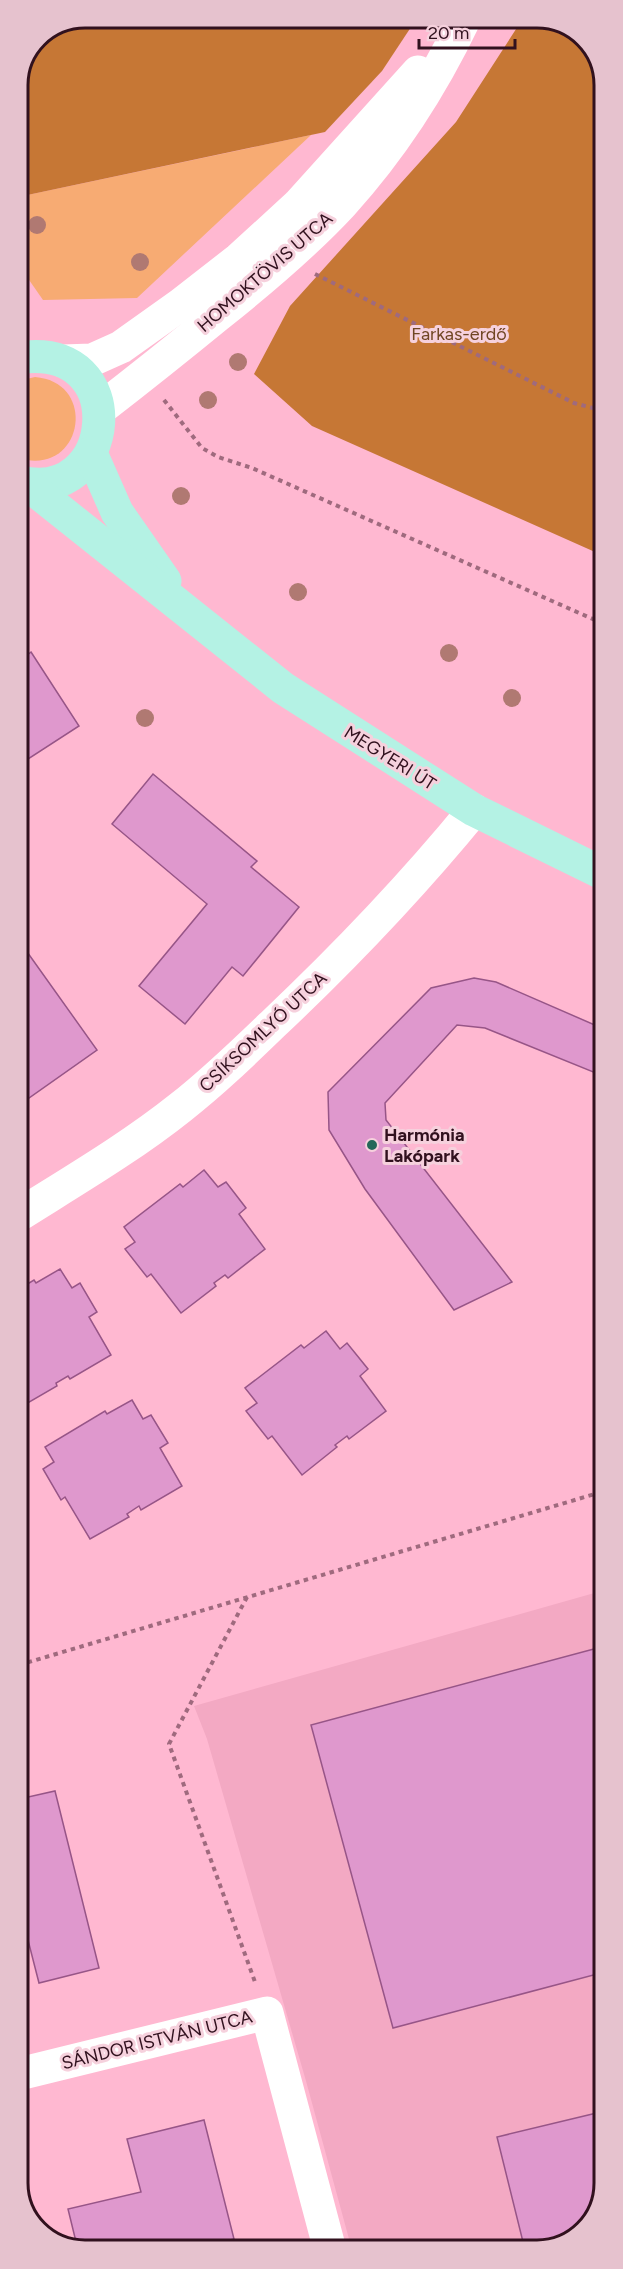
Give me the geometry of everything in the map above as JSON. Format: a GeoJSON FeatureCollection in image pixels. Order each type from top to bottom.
{"type":"FeatureCollection","features":[{"type":"Feature","properties":{"kind":"main road","name":"MEGYERI ÚT"},"geometry":{"type":"LineString","coordinates":[[28,483],[46,484],[64,478],[80,467],[91,453],[100,424],[95,395],[87,381],[76,370],[34,354]]}},
{"type":"Feature","properties":{"kind":"main road","name":"MEGYERI ÚT"},"geometry":{"type":"LineString","coordinates":[[91,453],[117,512],[192,616]]}},
{"type":"Feature","properties":{"kind":"main road","name":"MEGYERI ÚT"},"geometry":{"type":"LineString","coordinates":[[28,487],[283,688],[474,810],[594,869]]}},
{"type":"Feature","properties":{"kind":"street","name":"HOMOKTÖVIS UTCA"},"geometry":{"type":"LineString","coordinates":[[34,354],[92,360],[121,347],[180,305],[239,259],[298,205],[457,29]]}},
{"type":"Feature","properties":{"kind":"street","name":"HOMOKTÖVIS UTCA"},"geometry":{"type":"LineString","coordinates":[[99,410],[263,279],[302,245],[343,203],[431,85],[460,29]]}},
{"type":"Feature","properties":{"kind":"street","name":"CSÍKSOMLYÓ UTCA"},"geometry":{"type":"LineString","coordinates":[[28,1210],[78,1179],[181,1107],[236,1059],[381,919],[474,810]]}},
{"type":"Feature","properties":{"kind":"street","name":"SÁNDOR ISTVÁN UTCA"},"geometry":{"type":"LineString","coordinates":[[28,2072],[267,2013],[327,2240]]}},
{"type":"Feature","properties":{"kind":"path"},"geometry":{"type":"LineString","coordinates":[[306,270],[574,403],[594,408]]}},
{"type":"Feature","properties":{"kind":"path"},"geometry":{"type":"LineString","coordinates":[[161,397],[202,448],[218,457],[252,468],[594,620]]}},
{"type":"Feature","properties":{"kind":"path"},"geometry":{"type":"LineString","coordinates":[[28,1662],[594,1494]]}},
{"type":"Feature","properties":{"kind":"path"},"geometry":{"type":"LineString","coordinates":[[247,1597],[169,1744],[267,2013]]}},
{"type":"Feature","properties":{"kind":"shaded area"},"geometry":{"type":"Polygon","coordinates":[[[311,135],[137,298],[43,300],[28,278],[28,195],[311,135]]]}},
{"type":"Feature","properties":{"kind":"shaded area"},"geometry":{"type":"Polygon","coordinates":[[[35,377],[55,383],[68,395],[75,410],[75,427],[69,442],[57,454],[40,460],[28,459],[28,379],[35,377]]]}},
{"type":"Feature","properties":{"kind":"shaded area"},"geometry":{"type":"Polygon","coordinates":[[[594,1593],[594,2184],[590,2206],[585,2215],[566,2233],[538,2240],[349,2240],[306,2081],[207,1739],[194,1706],[594,1593]]]}},
{"type":"Feature","properties":{"kind":"green space"},"geometry":{"type":"Polygon","coordinates":[[[85,28],[410,29],[382,71],[325,132],[28,195],[28,85],[33,63],[45,45],[63,33],[74,30],[85,28]]]}},
{"type":"Feature","properties":{"kind":"green space","name":"Farkas-erdő"},"geometry":{"type":"Polygon","coordinates":[[[516,29],[542,29],[560,33],[580,48],[590,63],[594,85],[594,552],[312,426],[254,374],[290,306],[456,122],[516,29]]]}},
{"type":"Feature","properties":{"kind":"building"},"geometry":{"type":"Polygon","coordinates":[[[31,652],[79,726],[28,759],[28,654],[31,652]]]}},
{"type":"Feature","properties":{"kind":"building"},"geometry":{"type":"Polygon","coordinates":[[[153,774],[257,861],[251,867],[299,907],[243,976],[232,967],[185,1024],[139,986],[207,904],[112,824],[153,774]]]}},
{"type":"Feature","properties":{"kind":"building"},"geometry":{"type":"Polygon","coordinates":[[[28,953],[97,1050],[28,1099],[28,953]]]}},
{"type":"Feature","properties":{"kind":"building","name":"Harmónia Lakópark"},"geometry":{"type":"Polygon","coordinates":[[[474,978],[496,982],[594,1025],[594,1072],[485,1028],[457,1025],[385,1103],[386,1120],[512,1282],[454,1310],[365,1189],[329,1130],[328,1092],[431,988],[474,978]]]}},
{"type":"Feature","properties":{"kind":"building"},"geometry":{"type":"Polygon","coordinates":[[[204,1170],[218,1187],[226,1182],[246,1208],[239,1214],[265,1249],[228,1278],[225,1275],[214,1283],[216,1286],[181,1313],[151,1274],[147,1277],[125,1249],[135,1242],[124,1227],[180,1184],[183,1187],[204,1170]]]}},
{"type":"Feature","properties":{"kind":"building"},"geometry":{"type":"Polygon","coordinates":[[[60,1269],[72,1288],[80,1283],[97,1312],[89,1317],[111,1355],[70,1379],[68,1376],[56,1383],[57,1386],[28,1403],[28,1284],[34,1280],[36,1283],[60,1269]]]}},
{"type":"Feature","properties":{"kind":"building"},"geometry":{"type":"Polygon","coordinates":[[[326,1331],[340,1349],[347,1343],[368,1369],[360,1376],[386,1411],[349,1439],[347,1436],[335,1445],[337,1447],[302,1475],[272,1436],[268,1439],[246,1411],[257,1403],[245,1388],[301,1345],[304,1348],[326,1331]]]}},
{"type":"Feature","properties":{"kind":"building"},"geometry":{"type":"Polygon","coordinates":[[[132,1400],[143,1419],[151,1415],[168,1443],[160,1448],[182,1486],[141,1510],[139,1506],[127,1514],[129,1517],[90,1539],[65,1497],[61,1500],[43,1469],[54,1462],[45,1447],[105,1411],[107,1414],[132,1400]]]}},
{"type":"Feature","properties":{"kind":"building"},"geometry":{"type":"Polygon","coordinates":[[[594,1649],[594,1975],[393,2028],[311,1725],[594,1649]]]}},
{"type":"Feature","properties":{"kind":"building"},"geometry":{"type":"Polygon","coordinates":[[[55,1791],[99,1968],[39,1983],[28,1940],[28,1797],[55,1791]]]}},
{"type":"Feature","properties":{"kind":"building"},"geometry":{"type":"Polygon","coordinates":[[[594,2114],[593,2195],[585,2215],[575,2226],[566,2233],[549,2239],[523,2240],[497,2137],[594,2114]]]}},
{"type":"Feature","properties":{"kind":"building"},"geometry":{"type":"Polygon","coordinates":[[[204,2120],[234,2239],[75,2239],[68,2209],[141,2192],[127,2139],[204,2120]]]}},
{"type":"Feature","properties":{"kind":"place","name":"Harmónia Lakópark"},"geometry":{"type":"Point","coordinates":[372,1145]}}]}
